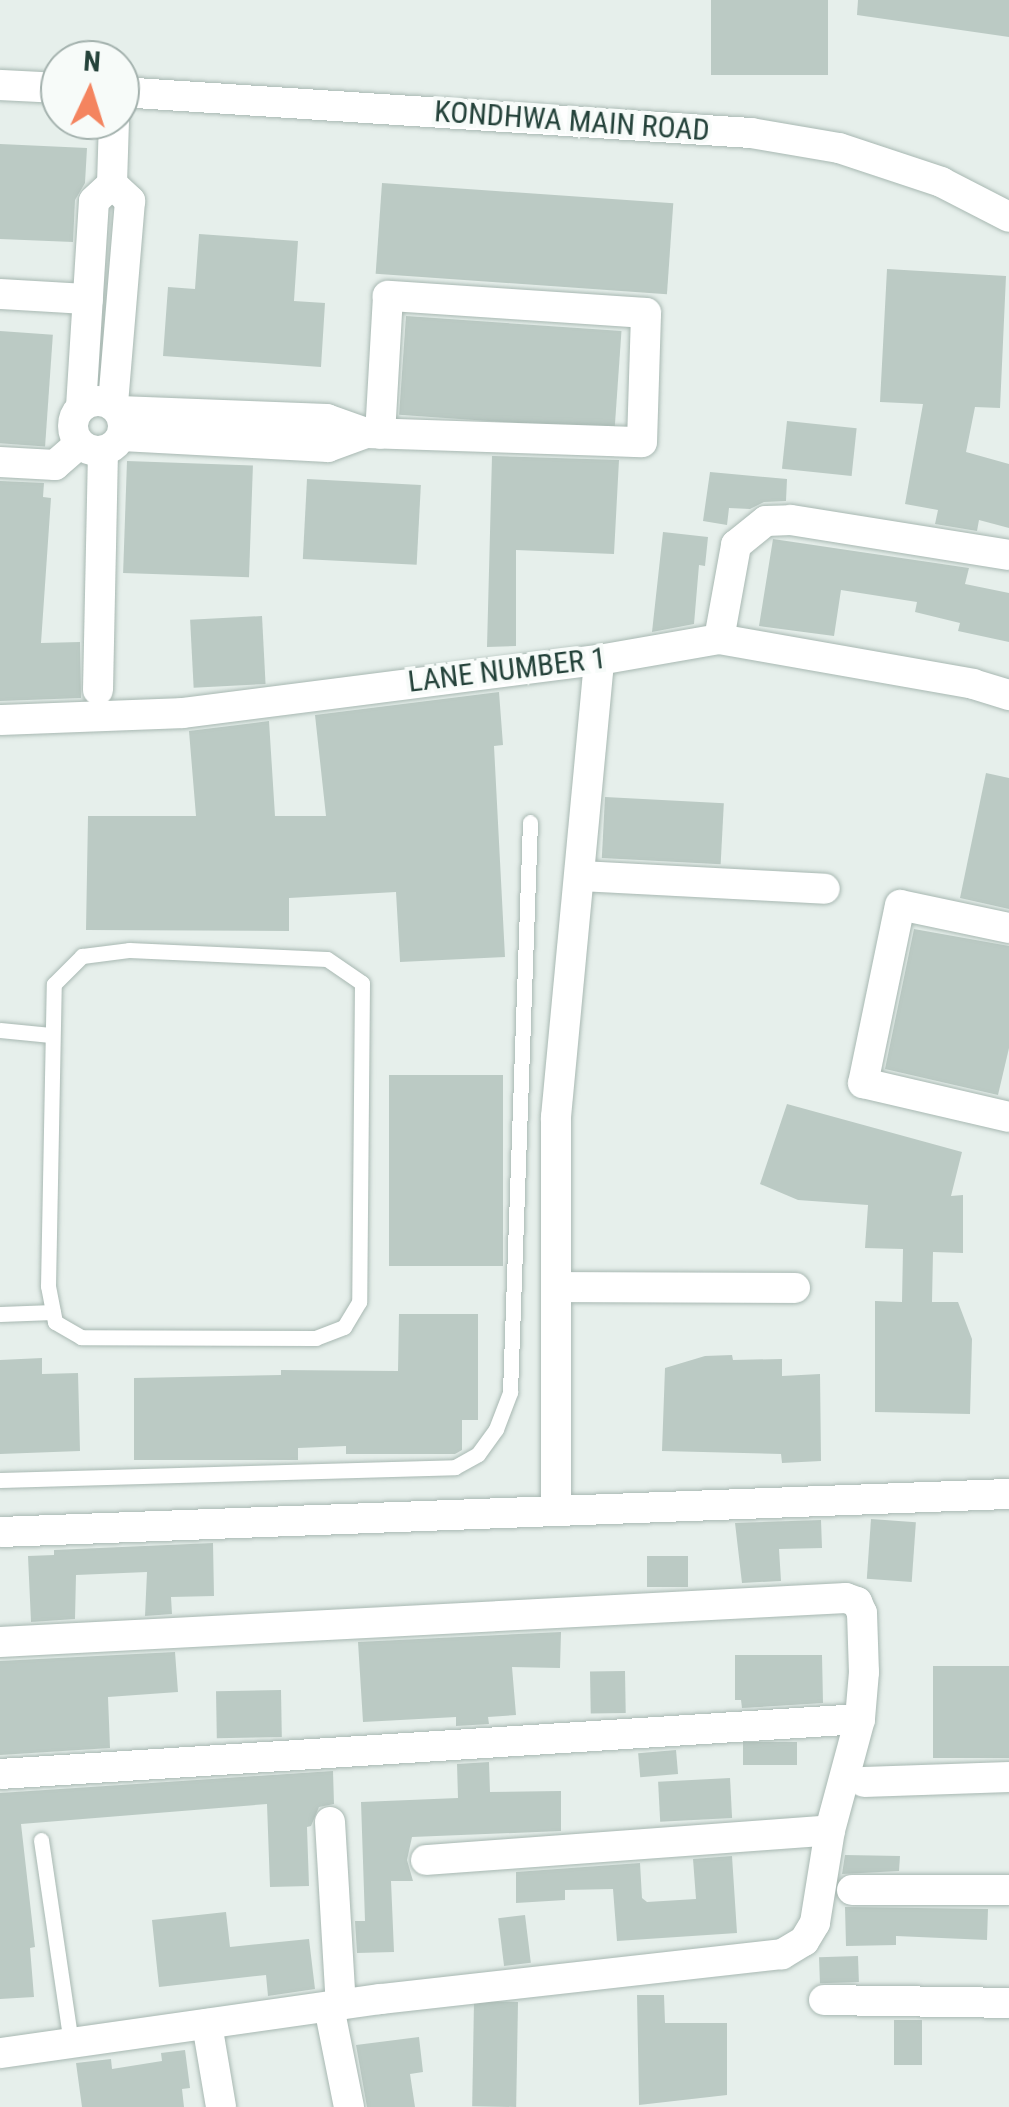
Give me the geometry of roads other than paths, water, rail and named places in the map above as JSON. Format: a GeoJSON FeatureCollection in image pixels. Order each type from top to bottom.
{"type":"FeatureCollection","features":[{"type":"Feature","properties":{"kind":"street"},"geometry":{"type":"LineString","coordinates":[[0,85],[40,87]]}},
{"type":"Feature","properties":{"kind":"street","name":"KONDHWA MAIN ROAD"},"geometry":{"type":"LineString","coordinates":[[140,93],[751,134],[839,148],[941,182],[1009,217]]}},
{"type":"Feature","properties":{"kind":"street"},"geometry":{"type":"LineString","coordinates":[[113,140],[112,184],[94,201],[81,406],[72,429],[642,442],[646,313],[388,296],[373,434]]}},
{"type":"Feature","properties":{"kind":"street"},"geometry":{"type":"LineString","coordinates":[[98,690],[107,430],[130,201],[112,184]]}},
{"type":"Feature","properties":{"kind":"street"},"geometry":{"type":"LineString","coordinates":[[0,294],[88,299]]}},
{"type":"Feature","properties":{"kind":"street"},"geometry":{"type":"LineString","coordinates":[[0,462],[56,464],[107,430]]}},
{"type":"Feature","properties":{"kind":"street"},"geometry":{"type":"LineString","coordinates":[[719,640],[736,546],[766,521],[791,520],[1009,555]]}},
{"type":"Feature","properties":{"kind":"street","name":"LANE NUMBER 1"},"geometry":{"type":"LineString","coordinates":[[0,720],[184,712],[599,660],[719,640],[973,684],[1009,695]]}},
{"type":"Feature","properties":{"kind":"street"},"geometry":{"type":"LineString","coordinates":[[556,1510],[556,1117],[599,660]]}},
{"type":"Feature","properties":{"kind":"street"},"geometry":{"type":"LineString","coordinates":[[581,876],[825,888]]}},
{"type":"Feature","properties":{"kind":"street"},"geometry":{"type":"LineString","coordinates":[[1006,1106],[863,1083],[900,906],[1009,928]]}},
{"type":"Feature","properties":{"kind":"street"},"geometry":{"type":"LineString","coordinates":[[556,1287],[795,1288]]}},
{"type":"Feature","properties":{"kind":"street"},"geometry":{"type":"LineString","coordinates":[[0,1532],[1009,1494]]}},
{"type":"Feature","properties":{"kind":"street"},"geometry":{"type":"LineString","coordinates":[[0,1642],[846,1598],[857,1602],[862,1613],[860,1719],[830,1830],[815,1923],[804,1941],[782,1954],[335,2006],[0,2053]]}},
{"type":"Feature","properties":{"kind":"street"},"geometry":{"type":"LineString","coordinates":[[0,1774],[860,1719]]}},
{"type":"Feature","properties":{"kind":"street"},"geometry":{"type":"LineString","coordinates":[[864,1782],[1009,1778]]}},
{"type":"Feature","properties":{"kind":"street"},"geometry":{"type":"LineString","coordinates":[[330,1822],[335,2006],[349,2107]]}},
{"type":"Feature","properties":{"kind":"street"},"geometry":{"type":"LineString","coordinates":[[426,1860],[830,1830]]}},
{"type":"Feature","properties":{"kind":"street"},"geometry":{"type":"LineString","coordinates":[[852,1890],[1009,1890]]}},
{"type":"Feature","properties":{"kind":"street"},"geometry":{"type":"LineString","coordinates":[[824,2000],[1009,2003]]}},
{"type":"Feature","properties":{"kind":"street"},"geometry":{"type":"LineString","coordinates":[[207,2024],[221,2107]]}},
{"type":"Feature","properties":{"kind":"lane"},"geometry":{"type":"LineString","coordinates":[[0,1480],[455,1466],[478,1454],[496,1429],[510,1392],[530,822]]}},
{"type":"Feature","properties":{"kind":"lane"},"geometry":{"type":"LineString","coordinates":[[128,950],[327,959],[362,983],[365,1017],[359,1302],[344,1327],[316,1338],[81,1337],[55,1322],[48,1286],[51,1035],[54,984],[82,956],[128,950]]}},
{"type":"Feature","properties":{"kind":"lane"},"geometry":{"type":"LineString","coordinates":[[0,1030],[51,1035]]}},
{"type":"Feature","properties":{"kind":"lane"},"geometry":{"type":"LineString","coordinates":[[0,1314],[53,1312]]}},
{"type":"Feature","properties":{"kind":"lane"},"geometry":{"type":"LineString","coordinates":[[40,1840],[71,2043]]}}]}
